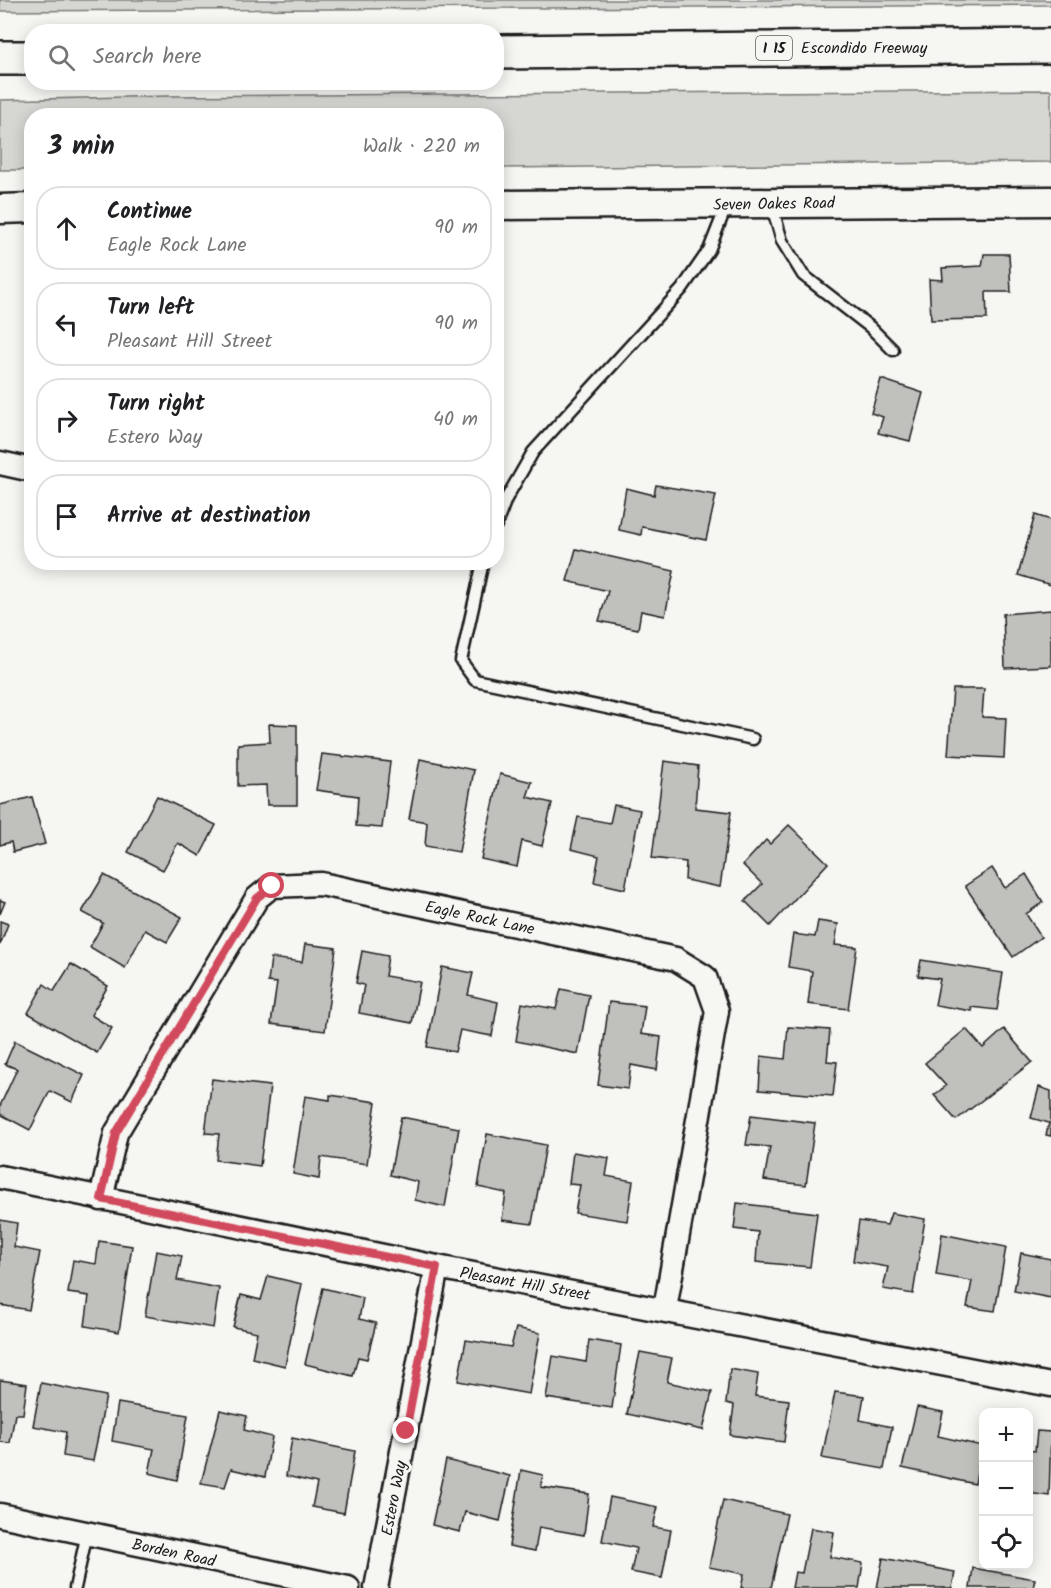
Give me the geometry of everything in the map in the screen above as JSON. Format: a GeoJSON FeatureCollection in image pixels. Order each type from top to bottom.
{"type":"FeatureCollection","features":[{"type":"Feature","properties":{"kind":"highway","name":"Escondido Freeway"},"geometry":{"type":"LineString","coordinates":[[504,52],[1051,46]]}},
{"type":"Feature","properties":{"kind":"highway"},"geometry":{"type":"LineString","coordinates":[[0,58],[24,58]]}},
{"type":"Feature","properties":{"kind":"street","name":"Seven Oakes Road"},"geometry":{"type":"LineString","coordinates":[[504,205],[1051,201]]}},
{"type":"Feature","properties":{"kind":"street"},"geometry":{"type":"LineString","coordinates":[[0,208],[24,208]]}},
{"type":"Feature","properties":{"kind":"street"},"geometry":{"type":"LineString","coordinates":[[0,463],[24,468]]}},
{"type":"Feature","properties":{"kind":"street","name":"Eagle Rock Lane"},"geometry":{"type":"LineString","coordinates":[[101,1199],[116,1133],[257,898],[272,886],[321,884],[676,959],[705,977],[717,1011],[665,1309]]}},
{"type":"Feature","properties":{"kind":"street","name":"Pleasant Hill Street"},"geometry":{"type":"LineString","coordinates":[[0,1177],[437,1267],[1051,1385]]}},
{"type":"Feature","properties":{"kind":"street","name":"Estero Way"},"geometry":{"type":"LineString","coordinates":[[376,1588],[437,1267]]}},
{"type":"Feature","properties":{"kind":"street","name":"Borden Road"},"geometry":{"type":"LineString","coordinates":[[0,1515],[348,1588]]}},
{"type":"Feature","properties":{"kind":"lane"},"geometry":{"type":"LineString","coordinates":[[771,203],[782,241],[803,275],[870,327],[893,350]]}},
{"type":"Feature","properties":{"kind":"lane"},"geometry":{"type":"LineString","coordinates":[[504,504],[533,452],[682,288],[709,250],[727,204]]}},
{"type":"Feature","properties":{"kind":"lane"},"geometry":{"type":"LineString","coordinates":[[481,570],[461,661],[475,680],[753,739]]}},
{"type":"Feature","properties":{"kind":"lane"},"geometry":{"type":"LineString","coordinates":[[75,1588],[87,1533]]}},
{"type":"Feature","properties":{"kind":"shaded area"},"geometry":{"type":"Polygon","coordinates":[[[0,0],[1051,0],[1051,5],[0,11],[0,0]]]}},
{"type":"Feature","properties":{"kind":"shaded area"},"geometry":{"type":"Polygon","coordinates":[[[1051,90],[1051,162],[504,168],[504,108],[24,108],[24,170],[0,170],[0,100],[167,96],[1051,90]]]}},
{"type":"Feature","properties":{"kind":"building"},"geometry":{"type":"Polygon","coordinates":[[[984,254],[1009,254],[1011,292],[986,292],[987,319],[931,320],[929,279],[943,280],[942,268],[982,266],[984,254]]]}},
{"type":"Feature","properties":{"kind":"building"},"geometry":{"type":"Polygon","coordinates":[[[881,379],[923,393],[910,441],[878,433],[883,417],[871,413],[881,379]]]}},
{"type":"Feature","properties":{"kind":"building"},"geometry":{"type":"Polygon","coordinates":[[[656,485],[716,495],[706,540],[642,527],[641,535],[619,530],[626,488],[654,495],[656,485]]]}},
{"type":"Feature","properties":{"kind":"building"},"geometry":{"type":"Polygon","coordinates":[[[1035,515],[1051,520],[1051,585],[1018,575],[1035,515]]]}},
{"type":"Feature","properties":{"kind":"building"},"geometry":{"type":"Polygon","coordinates":[[[576,549],[674,571],[665,616],[641,611],[638,629],[599,621],[608,591],[567,581],[576,549]]]}},
{"type":"Feature","properties":{"kind":"building"},"geometry":{"type":"Polygon","coordinates":[[[1051,610],[1051,666],[1005,668],[1003,614],[1051,610]]]}},
{"type":"Feature","properties":{"kind":"building"},"geometry":{"type":"Polygon","coordinates":[[[953,689],[984,689],[982,717],[1006,718],[1004,758],[948,755],[953,689]]]}},
{"type":"Feature","properties":{"kind":"building"},"geometry":{"type":"Polygon","coordinates":[[[269,724],[297,725],[297,805],[267,805],[266,785],[238,786],[238,744],[270,742],[269,724]]]}},
{"type":"Feature","properties":{"kind":"building"},"geometry":{"type":"Polygon","coordinates":[[[322,754],[390,762],[382,828],[356,826],[358,796],[316,790],[322,754]]]}},
{"type":"Feature","properties":{"kind":"building"},"geometry":{"type":"Polygon","coordinates":[[[420,759],[474,770],[459,852],[425,846],[427,822],[409,819],[420,759]]]}},
{"type":"Feature","properties":{"kind":"building"},"geometry":{"type":"Polygon","coordinates":[[[664,761],[698,766],[695,808],[731,812],[720,887],[685,880],[686,862],[652,858],[664,761]]]}},
{"type":"Feature","properties":{"kind":"building"},"geometry":{"type":"Polygon","coordinates":[[[500,774],[532,782],[527,797],[552,803],[542,846],[522,841],[517,867],[481,859],[500,774]]]}},
{"type":"Feature","properties":{"kind":"building"},"geometry":{"type":"Polygon","coordinates":[[[157,796],[216,825],[200,856],[178,843],[163,870],[128,852],[157,796]]]}},
{"type":"Feature","properties":{"kind":"building"},"geometry":{"type":"Polygon","coordinates":[[[32,797],[45,844],[13,852],[11,842],[0,845],[0,805],[32,797]]]}},
{"type":"Feature","properties":{"kind":"building"},"geometry":{"type":"Polygon","coordinates":[[[614,805],[640,810],[625,889],[594,882],[599,856],[571,849],[578,817],[610,823],[614,805]]]}},
{"type":"Feature","properties":{"kind":"building"},"geometry":{"type":"Polygon","coordinates":[[[789,825],[828,863],[770,926],[745,901],[762,884],[743,865],[766,840],[770,844],[789,825]]]}},
{"type":"Feature","properties":{"kind":"building"},"geometry":{"type":"Polygon","coordinates":[[[992,868],[1005,888],[1026,874],[1043,902],[1026,914],[1041,937],[1013,957],[965,886],[992,868]]]}},
{"type":"Feature","properties":{"kind":"building"},"geometry":{"type":"Polygon","coordinates":[[[104,875],[182,917],[167,942],[145,930],[125,968],[90,947],[103,923],[82,912],[104,875]]]}},
{"type":"Feature","properties":{"kind":"building"},"geometry":{"type":"Polygon","coordinates":[[[0,900],[5,902],[0,914],[0,900]]]}},
{"type":"Feature","properties":{"kind":"building"},"geometry":{"type":"Polygon","coordinates":[[[0,921],[8,924],[0,945],[0,921]]]}},
{"type":"Feature","properties":{"kind":"building"},"geometry":{"type":"Polygon","coordinates":[[[818,921],[838,924],[835,945],[857,947],[848,1009],[808,1004],[812,971],[788,967],[793,934],[815,937],[818,921]]]}},
{"type":"Feature","properties":{"kind":"building"},"geometry":{"type":"Polygon","coordinates":[[[305,944],[336,948],[325,1031],[271,1024],[277,983],[268,982],[271,958],[302,962],[305,944]]]}},
{"type":"Feature","properties":{"kind":"building"},"geometry":{"type":"Polygon","coordinates":[[[362,951],[388,956],[385,976],[420,982],[412,1023],[359,1013],[364,985],[356,983],[362,951]]]}},
{"type":"Feature","properties":{"kind":"building"},"geometry":{"type":"Polygon","coordinates":[[[921,960],[1003,973],[997,1010],[971,1007],[972,1011],[935,1005],[940,979],[918,976],[921,960]]]}},
{"type":"Feature","properties":{"kind":"building"},"geometry":{"type":"Polygon","coordinates":[[[71,964],[108,986],[91,1015],[112,1028],[97,1053],[28,1013],[44,984],[54,991],[71,964]]]}},
{"type":"Feature","properties":{"kind":"building"},"geometry":{"type":"Polygon","coordinates":[[[442,967],[473,973],[468,995],[498,1002],[492,1036],[460,1030],[455,1052],[427,1047],[442,967]]]}},
{"type":"Feature","properties":{"kind":"building"},"geometry":{"type":"Polygon","coordinates":[[[561,989],[589,995],[578,1054],[516,1041],[522,1003],[556,1009],[561,989]]]}},
{"type":"Feature","properties":{"kind":"building"},"geometry":{"type":"Polygon","coordinates":[[[609,1002],[645,1006],[641,1034],[661,1037],[657,1070],[631,1065],[628,1089],[598,1085],[609,1002]]]}},
{"type":"Feature","properties":{"kind":"building"},"geometry":{"type":"Polygon","coordinates":[[[788,1027],[830,1030],[827,1061],[837,1062],[833,1096],[759,1090],[761,1056],[785,1059],[788,1027]]]}},
{"type":"Feature","properties":{"kind":"building"},"geometry":{"type":"Polygon","coordinates":[[[966,1029],[983,1048],[1004,1029],[1032,1062],[956,1120],[934,1095],[946,1086],[925,1063],[966,1029]]]}},
{"type":"Feature","properties":{"kind":"building"},"geometry":{"type":"Polygon","coordinates":[[[15,1041],[84,1075],[72,1102],[50,1091],[30,1130],[0,1114],[0,1106],[17,1069],[5,1064],[15,1041]]]}},
{"type":"Feature","properties":{"kind":"building"},"geometry":{"type":"Polygon","coordinates":[[[212,1079],[270,1086],[260,1166],[216,1160],[219,1134],[205,1133],[212,1079]]]}},
{"type":"Feature","properties":{"kind":"building"},"geometry":{"type":"Polygon","coordinates":[[[1039,1087],[1051,1091],[1051,1136],[1046,1135],[1049,1123],[1031,1118],[1039,1087]]]}},
{"type":"Feature","properties":{"kind":"building"},"geometry":{"type":"Polygon","coordinates":[[[330,1095],[376,1102],[367,1164],[321,1157],[319,1179],[293,1174],[305,1096],[330,1100],[330,1095]]]}},
{"type":"Feature","properties":{"kind":"building"},"geometry":{"type":"Polygon","coordinates":[[[751,1115],[815,1123],[806,1185],[764,1180],[770,1147],[746,1145],[751,1115]]]}},
{"type":"Feature","properties":{"kind":"building"},"geometry":{"type":"Polygon","coordinates":[[[401,1117],[459,1128],[445,1207],[415,1200],[418,1182],[390,1175],[401,1117]]]}},
{"type":"Feature","properties":{"kind":"building"},"geometry":{"type":"Polygon","coordinates":[[[487,1134],[546,1145],[532,1224],[502,1220],[506,1193],[478,1187],[487,1134]]]}},
{"type":"Feature","properties":{"kind":"building"},"geometry":{"type":"Polygon","coordinates":[[[573,1152],[609,1158],[606,1176],[633,1181],[627,1221],[575,1213],[580,1185],[569,1184],[573,1152]]]}},
{"type":"Feature","properties":{"kind":"building"},"geometry":{"type":"Polygon","coordinates":[[[737,1203],[817,1213],[810,1267],[756,1262],[758,1232],[734,1229],[737,1203]]]}},
{"type":"Feature","properties":{"kind":"building"},"geometry":{"type":"Polygon","coordinates":[[[891,1213],[925,1219],[913,1294],[883,1289],[888,1267],[853,1261],[859,1221],[887,1225],[891,1213]]]}},
{"type":"Feature","properties":{"kind":"building"},"geometry":{"type":"Polygon","coordinates":[[[0,1220],[17,1223],[14,1247],[40,1252],[29,1310],[0,1305],[0,1220]]]}},
{"type":"Feature","properties":{"kind":"building"},"geometry":{"type":"Polygon","coordinates":[[[942,1234],[1006,1247],[995,1311],[967,1307],[972,1281],[936,1275],[942,1234]]]}},
{"type":"Feature","properties":{"kind":"building"},"geometry":{"type":"Polygon","coordinates":[[[99,1241],[132,1246],[119,1332],[85,1326],[89,1296],[68,1293],[73,1260],[96,1264],[99,1241]]]}},
{"type":"Feature","properties":{"kind":"building"},"geometry":{"type":"Polygon","coordinates":[[[156,1251],[182,1256],[177,1280],[219,1288],[213,1328],[145,1316],[156,1251]]]}},
{"type":"Feature","properties":{"kind":"building"},"geometry":{"type":"Polygon","coordinates":[[[1021,1253],[1051,1259],[1051,1298],[1014,1291],[1021,1253]]]}},
{"type":"Feature","properties":{"kind":"building"},"geometry":{"type":"Polygon","coordinates":[[[268,1276],[302,1284],[285,1366],[252,1358],[257,1332],[233,1327],[241,1295],[261,1300],[268,1276]]]}},
{"type":"Feature","properties":{"kind":"building"},"geometry":{"type":"Polygon","coordinates":[[[323,1288],[363,1298],[359,1319],[376,1323],[367,1359],[358,1357],[353,1376],[305,1364],[323,1288]]]}},
{"type":"Feature","properties":{"kind":"building"},"geometry":{"type":"Polygon","coordinates":[[[516,1328],[540,1333],[529,1394],[458,1381],[466,1340],[511,1347],[516,1328]]]}},
{"type":"Feature","properties":{"kind":"building"},"geometry":{"type":"Polygon","coordinates":[[[589,1340],[621,1345],[612,1408],[546,1398],[553,1356],[586,1362],[589,1340]]]}},
{"type":"Feature","properties":{"kind":"building"},"geometry":{"type":"Polygon","coordinates":[[[640,1352],[672,1358],[667,1382],[712,1392],[703,1430],[627,1414],[640,1352]]]}},
{"type":"Feature","properties":{"kind":"building"},"geometry":{"type":"Polygon","coordinates":[[[730,1369],[758,1374],[755,1396],[789,1400],[784,1442],[730,1435],[734,1405],[726,1403],[730,1369]]]}},
{"type":"Feature","properties":{"kind":"building"},"geometry":{"type":"Polygon","coordinates":[[[0,1380],[27,1384],[23,1414],[15,1414],[10,1443],[0,1442],[0,1380]]]}},
{"type":"Feature","properties":{"kind":"building"},"geometry":{"type":"Polygon","coordinates":[[[41,1383],[106,1396],[93,1461],[63,1456],[66,1432],[33,1426],[41,1383]]]}},
{"type":"Feature","properties":{"kind":"building"},"geometry":{"type":"Polygon","coordinates":[[[835,1392],[864,1396],[860,1420],[892,1427],[884,1469],[822,1458],[835,1392]]]}},
{"type":"Feature","properties":{"kind":"building"},"geometry":{"type":"Polygon","coordinates":[[[118,1403],[188,1415],[177,1480],[149,1473],[154,1449],[112,1441],[118,1403]]]}},
{"type":"Feature","properties":{"kind":"building"},"geometry":{"type":"Polygon","coordinates":[[[917,1407],[943,1412],[938,1436],[979,1445],[975,1484],[902,1468],[917,1407]]]}},
{"type":"Feature","properties":{"kind":"building"},"geometry":{"type":"Polygon","coordinates":[[[220,1410],[247,1416],[244,1430],[272,1437],[265,1477],[231,1469],[225,1487],[201,1483],[220,1410]]]}},
{"type":"Feature","properties":{"kind":"building"},"geometry":{"type":"Polygon","coordinates":[[[1037,1431],[1051,1432],[1049,1496],[1033,1494],[1033,1451],[1035,1451],[1037,1431]]]}},
{"type":"Feature","properties":{"kind":"building"},"geometry":{"type":"Polygon","coordinates":[[[292,1438],[355,1451],[344,1513],[312,1507],[317,1483],[286,1476],[292,1438]]]}},
{"type":"Feature","properties":{"kind":"building"},"geometry":{"type":"Polygon","coordinates":[[[446,1460],[510,1476],[500,1521],[465,1512],[460,1532],[432,1525],[446,1460]]]}},
{"type":"Feature","properties":{"kind":"building"},"geometry":{"type":"Polygon","coordinates":[[[521,1470],[543,1475],[541,1487],[589,1494],[584,1535],[539,1527],[535,1551],[509,1546],[521,1470]]]}},
{"type":"Feature","properties":{"kind":"building"},"geometry":{"type":"Polygon","coordinates":[[[610,1497],[658,1507],[653,1527],[671,1530],[662,1578],[631,1572],[636,1548],[602,1541],[610,1497]]]}},
{"type":"Feature","properties":{"kind":"building"},"geometry":{"type":"Polygon","coordinates":[[[723,1500],[787,1514],[771,1588],[741,1588],[744,1574],[709,1567],[723,1500]]]}},
{"type":"Feature","properties":{"kind":"building"},"geometry":{"type":"Polygon","coordinates":[[[811,1528],[834,1532],[830,1557],[863,1563],[859,1588],[792,1588],[795,1572],[802,1573],[811,1528]]]}},
{"type":"Feature","properties":{"kind":"building"},"geometry":{"type":"Polygon","coordinates":[[[883,1558],[955,1572],[952,1588],[877,1588],[883,1558]]]}},
{"type":"Feature","properties":{"kind":"building"},"geometry":{"type":"Polygon","coordinates":[[[973,1568],[1035,1579],[1033,1588],[970,1588],[973,1568]]]}},
{"type":"Feature","properties":{"kind":"route"},"geometry":{"type":"LineString","coordinates":[[272,886],[257,898],[116,1133],[101,1199],[437,1267],[406,1431]]}}]}
